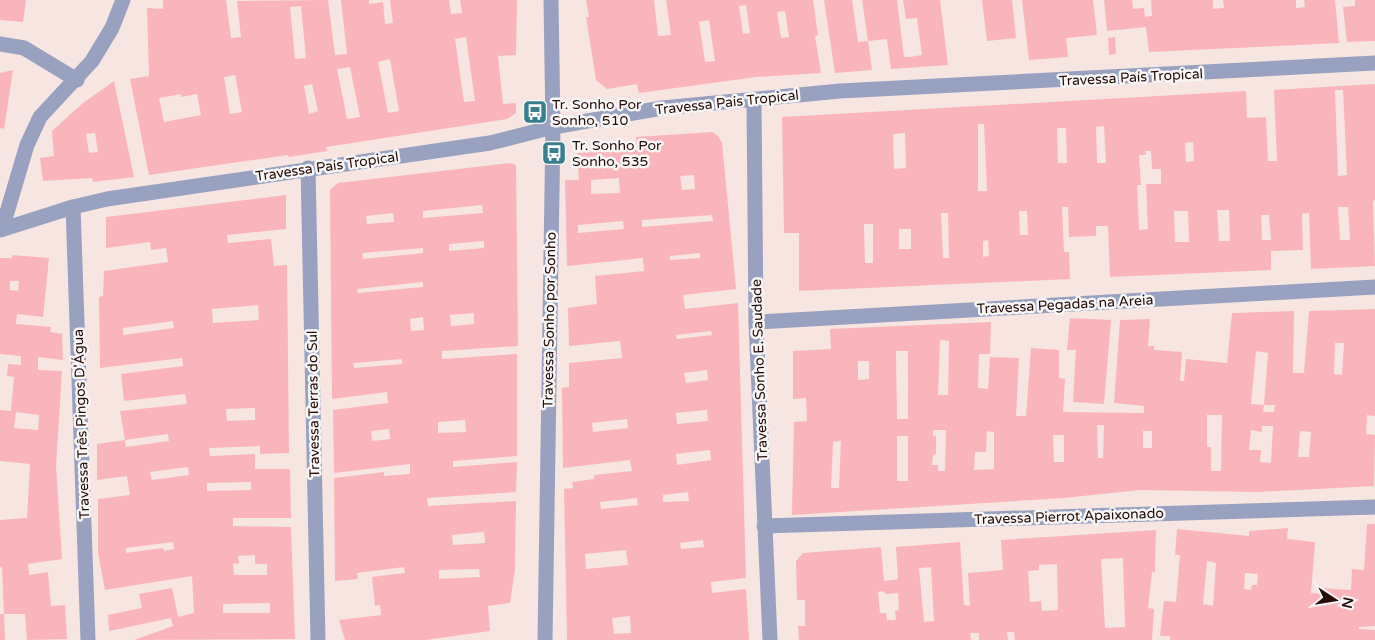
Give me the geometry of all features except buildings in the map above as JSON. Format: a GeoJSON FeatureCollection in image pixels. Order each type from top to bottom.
{"type":"FeatureCollection","features":[{"type":"Feature","properties":{"kind":"street"},"geometry":{"type":"LineString","coordinates":[[1,230],[27,145],[40,117],[92,61],[112,28],[123,0]]}},
{"type":"Feature","properties":{"kind":"street","name":"Travessa Sonho por Sonho"},"geometry":{"type":"LineString","coordinates":[[546,640],[553,127],[551,0]]}},
{"type":"Feature","properties":{"kind":"street"},"geometry":{"type":"LineString","coordinates":[[0,44],[24,48],[76,80]]}},
{"type":"Feature","properties":{"kind":"street","name":"Travessa País Tropical"},"geometry":{"type":"LineString","coordinates":[[1,230],[73,207],[107,199],[308,168],[490,143],[553,127],[662,108],[840,91],[1375,64]]}},
{"type":"Feature","properties":{"kind":"street","name":"Travessa Sonho E. Saudade"},"geometry":{"type":"LineString","coordinates":[[754,100],[756,322],[770,640]]}},
{"type":"Feature","properties":{"kind":"street","name":"Travessa Terras do Sul"},"geometry":{"type":"LineString","coordinates":[[308,168],[318,640]]}},
{"type":"Feature","properties":{"kind":"street","name":"Travessa Três Pingos D'Água"},"geometry":{"type":"LineString","coordinates":[[73,207],[88,640]]}},
{"type":"Feature","properties":{"kind":"street","name":"Travessa Pegadas na Areia"},"geometry":{"type":"LineString","coordinates":[[756,322],[1375,287]]}},
{"type":"Feature","properties":{"kind":"street","name":"Travessa Pierrot Apaixonado"},"geometry":{"type":"LineString","coordinates":[[764,526],[1375,507]]}},
{"type":"Feature","properties":{"kind":"place","name":"Tr. Sonho Por Sonho, 510"},"geometry":{"type":"Point","coordinates":[535,112]}},
{"type":"Feature","properties":{"kind":"place","name":"Tr. Sonho Por Sonho, 535"},"geometry":{"type":"Point","coordinates":[554,153]}}]}
